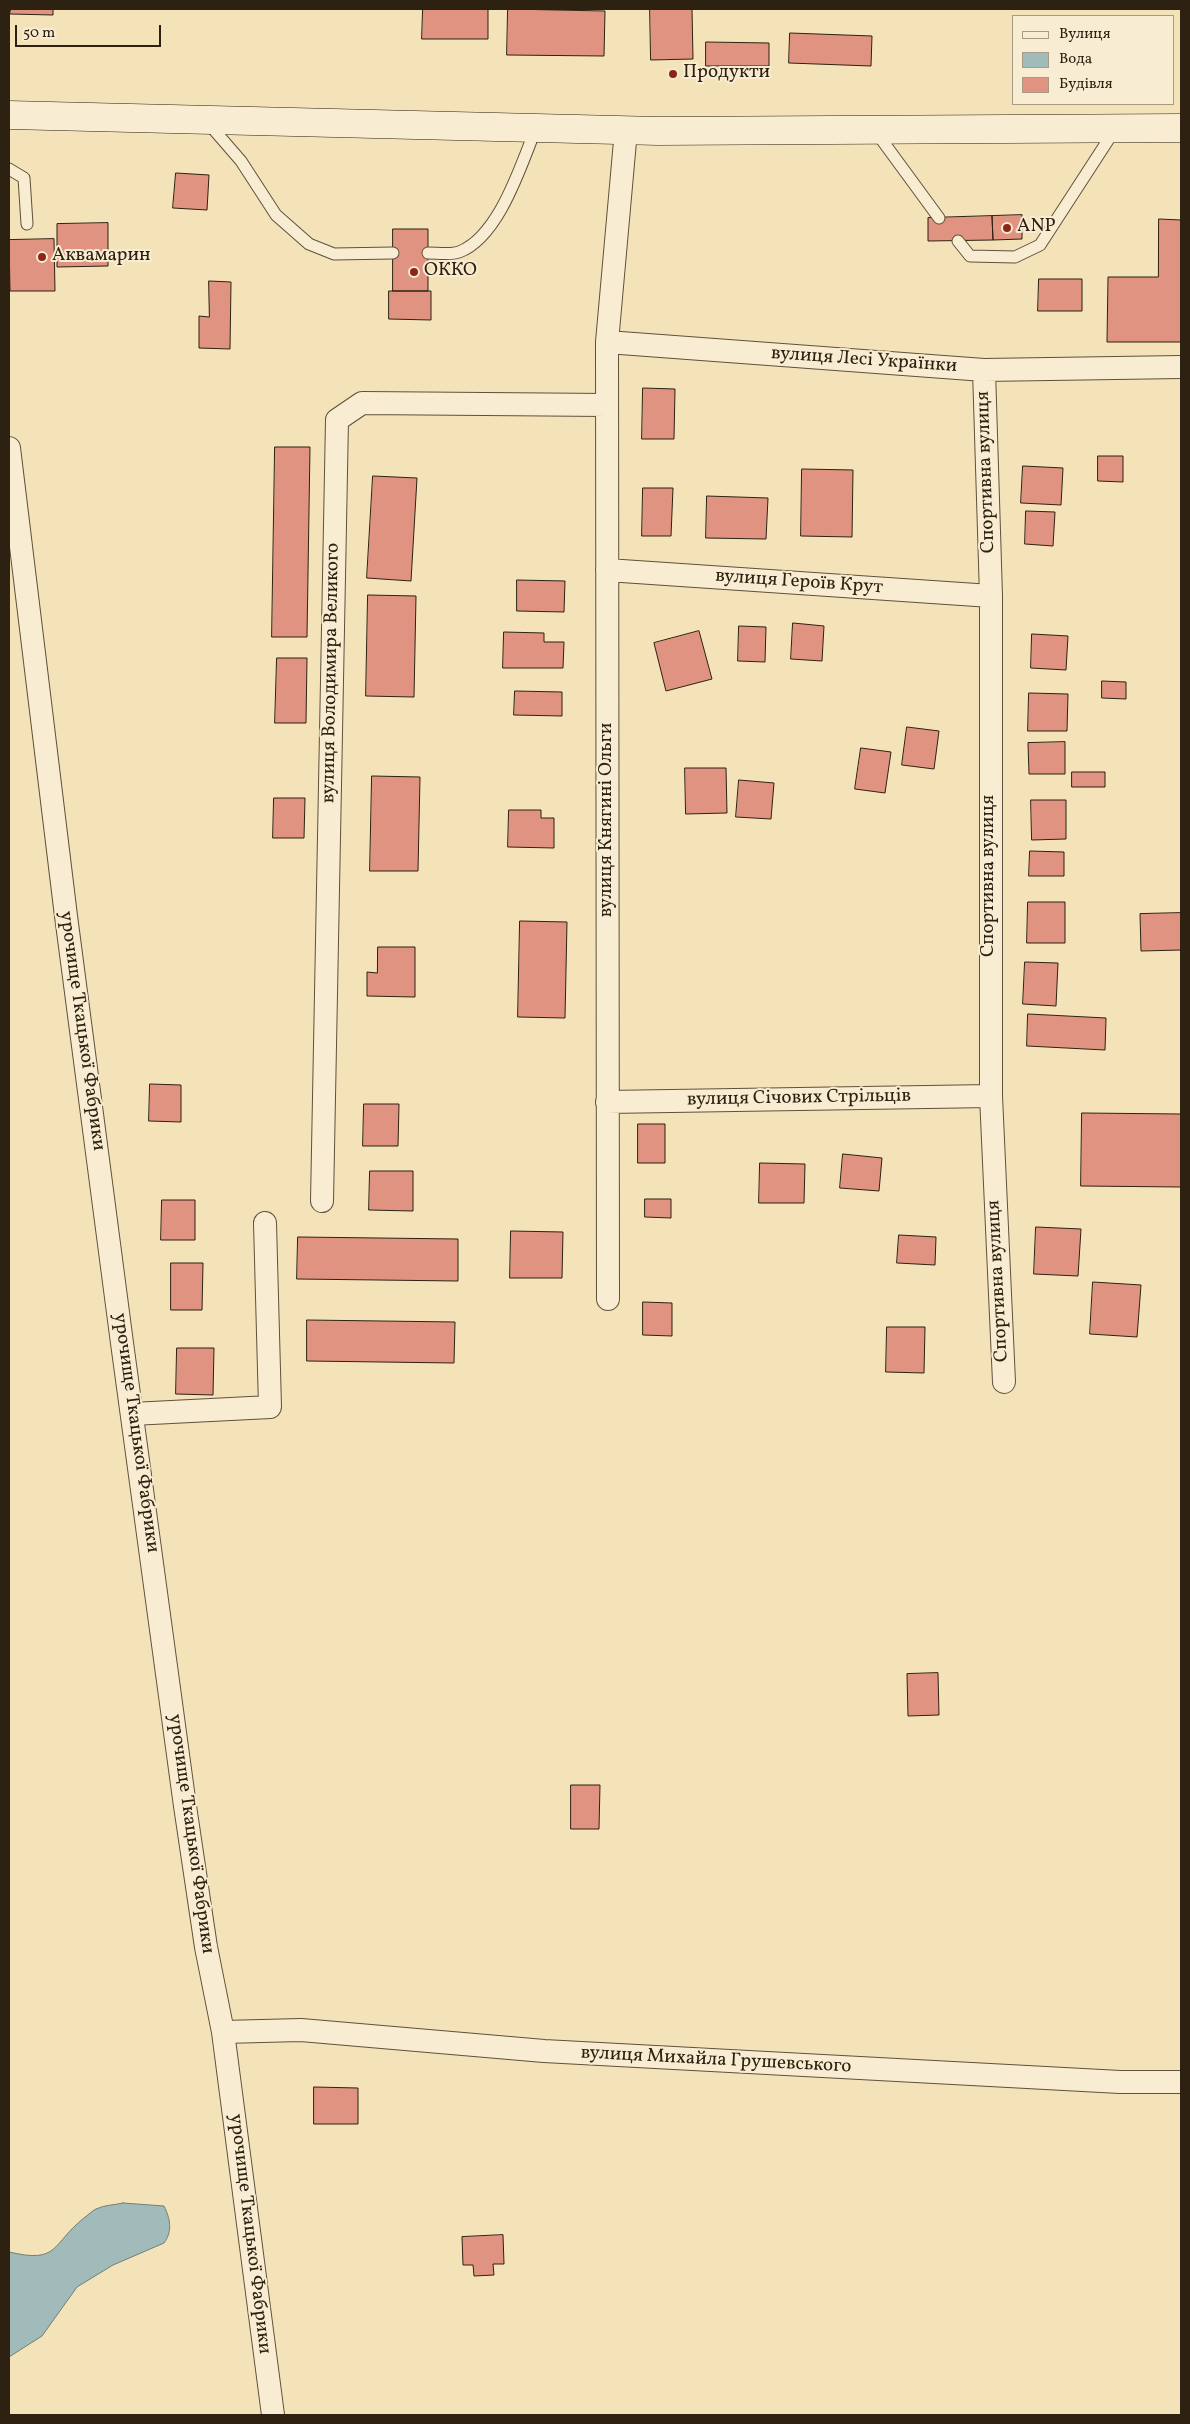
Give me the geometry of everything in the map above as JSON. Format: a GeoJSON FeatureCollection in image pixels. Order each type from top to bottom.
{"type":"FeatureCollection","features":[{"type":"Feature","properties":{"kind":"main road"},"geometry":{"type":"LineString","coordinates":[[9,115],[626,130],[1181,128]]}},
{"type":"Feature","properties":{"kind":"street","name":"вулиця Княгині Ольги"},"geometry":{"type":"LineString","coordinates":[[608,1299],[606,1102],[607,342],[626,130]]}},
{"type":"Feature","properties":{"kind":"street","name":"вулиця Лесі Українки"},"geometry":{"type":"LineString","coordinates":[[607,342],[984,370],[1181,367]]}},
{"type":"Feature","properties":{"kind":"street","name":"Спортивна вулиця"},"geometry":{"type":"LineString","coordinates":[[984,370],[991,596],[990,1096],[1004,1382]]}},
{"type":"Feature","properties":{"kind":"street","name":"вулиця Володимира Великого"},"geometry":{"type":"LineString","coordinates":[[322,1201],[336,420],[362,403],[607,405]]}},
{"type":"Feature","properties":{"kind":"street","name":"урочище Ткацької Фабрики"},"geometry":{"type":"LineString","coordinates":[[9,448],[64,907],[132,1414],[206,1947],[223,2032],[273,2415]]}},
{"type":"Feature","properties":{"kind":"street","name":"вулиця Героїв Крут"},"geometry":{"type":"LineString","coordinates":[[607,570],[991,596]]}},
{"type":"Feature","properties":{"kind":"street","name":"вулиця Січових Стрільців"},"geometry":{"type":"LineString","coordinates":[[606,1102],[990,1096]]}},
{"type":"Feature","properties":{"kind":"street"},"geometry":{"type":"LineString","coordinates":[[132,1414],[270,1407],[265,1223]]}},
{"type":"Feature","properties":{"kind":"street","name":"вулиця Михайла Грушевського"},"geometry":{"type":"LineString","coordinates":[[223,2032],[301,2030],[573,2053],[1120,2082],[1181,2082]]}},
{"type":"Feature","properties":{"kind":"lane"},"geometry":{"type":"LineString","coordinates":[[206,120],[241,161],[276,215],[309,244],[334,254],[393,253]]}},
{"type":"Feature","properties":{"kind":"lane"},"geometry":{"type":"LineString","coordinates":[[428,253],[458,253],[486,234],[514,182],[536,128]]}},
{"type":"Feature","properties":{"kind":"lane"},"geometry":{"type":"LineString","coordinates":[[958,241],[970,256],[1015,257],[1040,244],[1115,129]]}},
{"type":"Feature","properties":{"kind":"lane"},"geometry":{"type":"LineString","coordinates":[[875,130],[939,218]]}},
{"type":"Feature","properties":{"kind":"lane"},"geometry":{"type":"LineString","coordinates":[[9,169],[24,178],[27,224]]}},
{"type":"Feature","properties":{"kind":"water"},"geometry":{"type":"Polygon","coordinates":[[[123,2203],[164,2206],[168,2215],[170,2229],[164,2243],[113,2265],[77,2287],[42,2336],[9,2357],[9,2252],[26,2255],[46,2253],[53,2249],[73,2227],[94,2210],[123,2203]]]}},
{"type":"Feature","properties":{"kind":"building"},"geometry":{"type":"Polygon","coordinates":[[[11,9],[53,9],[53,15],[10,14],[11,9]]]}},
{"type":"Feature","properties":{"kind":"building"},"geometry":{"type":"Polygon","coordinates":[[[423,9],[488,9],[488,39],[422,39],[423,9]]]}},
{"type":"Feature","properties":{"kind":"building"},"geometry":{"type":"Polygon","coordinates":[[[508,9],[605,11],[604,56],[507,55],[508,9]]]}},
{"type":"Feature","properties":{"kind":"building"},"geometry":{"type":"Polygon","coordinates":[[[650,9],[692,9],[693,59],[651,60],[650,9]]]}},
{"type":"Feature","properties":{"kind":"building"},"geometry":{"type":"Polygon","coordinates":[[[790,33],[872,36],[871,66],[789,63],[790,33]]]}},
{"type":"Feature","properties":{"kind":"building"},"geometry":{"type":"Polygon","coordinates":[[[706,42],[769,43],[769,66],[706,66],[706,42]]]}},
{"type":"Feature","properties":{"kind":"building"},"geometry":{"type":"Polygon","coordinates":[[[176,173],[209,175],[207,210],[173,208],[176,173]]]}},
{"type":"Feature","properties":{"kind":"building","name":"ANP"},"geometry":{"type":"Polygon","coordinates":[[[1022,215],[1022,239],[993,240],[992,216],[1022,215]]]}},
{"type":"Feature","properties":{"kind":"building"},"geometry":{"type":"Polygon","coordinates":[[[992,216],[993,240],[928,241],[928,218],[992,216]]]}},
{"type":"Feature","properties":{"kind":"building"},"geometry":{"type":"Polygon","coordinates":[[[1159,219],[1181,220],[1181,342],[1107,342],[1108,277],[1158,277],[1159,219]]]}},
{"type":"Feature","properties":{"kind":"building"},"geometry":{"type":"Polygon","coordinates":[[[108,223],[108,266],[57,267],[57,224],[108,223]]]}},
{"type":"Feature","properties":{"kind":"building"},"geometry":{"type":"Polygon","coordinates":[[[393,229],[428,229],[428,291],[393,291],[393,229]]]}},
{"type":"Feature","properties":{"kind":"building"},"geometry":{"type":"Polygon","coordinates":[[[54,239],[55,291],[10,291],[9,240],[54,239]]]}},
{"type":"Feature","properties":{"kind":"building"},"geometry":{"type":"Polygon","coordinates":[[[1039,279],[1082,279],[1082,311],[1038,311],[1039,279]]]}},
{"type":"Feature","properties":{"kind":"building"},"geometry":{"type":"Polygon","coordinates":[[[209,281],[231,282],[230,349],[199,348],[199,316],[209,317],[209,281]]]}},
{"type":"Feature","properties":{"kind":"building"},"geometry":{"type":"Polygon","coordinates":[[[389,291],[431,291],[431,320],[389,319],[389,291]]]}},
{"type":"Feature","properties":{"kind":"building"},"geometry":{"type":"Polygon","coordinates":[[[643,388],[675,389],[674,439],[642,439],[643,388]]]}},
{"type":"Feature","properties":{"kind":"building"},"geometry":{"type":"Polygon","coordinates":[[[275,447],[310,447],[307,637],[272,637],[275,447]]]}},
{"type":"Feature","properties":{"kind":"building"},"geometry":{"type":"Polygon","coordinates":[[[1098,456],[1123,456],[1123,482],[1098,481],[1098,456]]]}},
{"type":"Feature","properties":{"kind":"building"},"geometry":{"type":"Polygon","coordinates":[[[1023,466],[1063,468],[1061,505],[1021,503],[1023,466]]]}},
{"type":"Feature","properties":{"kind":"building"},"geometry":{"type":"Polygon","coordinates":[[[802,469],[853,470],[852,537],[801,536],[802,469]]]}},
{"type":"Feature","properties":{"kind":"building"},"geometry":{"type":"Polygon","coordinates":[[[373,476],[417,478],[411,581],[367,578],[373,476]]]}},
{"type":"Feature","properties":{"kind":"building"},"geometry":{"type":"Polygon","coordinates":[[[643,488],[673,488],[671,536],[642,536],[643,488]]]}},
{"type":"Feature","properties":{"kind":"building"},"geometry":{"type":"Polygon","coordinates":[[[707,496],[768,498],[766,539],[706,538],[707,496]]]}},
{"type":"Feature","properties":{"kind":"building"},"geometry":{"type":"Polygon","coordinates":[[[1026,511],[1055,512],[1053,546],[1025,544],[1026,511]]]}},
{"type":"Feature","properties":{"kind":"building"},"geometry":{"type":"Polygon","coordinates":[[[517,580],[565,581],[564,612],[517,611],[517,580]]]}},
{"type":"Feature","properties":{"kind":"building"},"geometry":{"type":"Polygon","coordinates":[[[368,595],[416,596],[414,697],[366,696],[368,595]]]}},
{"type":"Feature","properties":{"kind":"building"},"geometry":{"type":"Polygon","coordinates":[[[793,623],[824,626],[822,661],[791,659],[793,623]]]}},
{"type":"Feature","properties":{"kind":"building"},"geometry":{"type":"Polygon","coordinates":[[[739,626],[766,627],[765,662],[738,661],[739,626]]]}},
{"type":"Feature","properties":{"kind":"building"},"geometry":{"type":"Polygon","coordinates":[[[699,631],[712,679],[666,691],[654,643],[699,631]]]}},
{"type":"Feature","properties":{"kind":"building"},"geometry":{"type":"Polygon","coordinates":[[[504,632],[544,633],[544,642],[564,642],[563,668],[503,668],[504,632]]]}},
{"type":"Feature","properties":{"kind":"building"},"geometry":{"type":"Polygon","coordinates":[[[1032,634],[1068,636],[1066,670],[1031,668],[1032,634]]]}},
{"type":"Feature","properties":{"kind":"building"},"geometry":{"type":"Polygon","coordinates":[[[277,658],[307,658],[306,723],[275,723],[277,658]]]}},
{"type":"Feature","properties":{"kind":"building"},"geometry":{"type":"Polygon","coordinates":[[[1102,681],[1126,682],[1126,699],[1102,698],[1102,681]]]}},
{"type":"Feature","properties":{"kind":"building"},"geometry":{"type":"Polygon","coordinates":[[[515,691],[562,692],[562,716],[514,715],[515,691]]]}},
{"type":"Feature","properties":{"kind":"building"},"geometry":{"type":"Polygon","coordinates":[[[1029,693],[1068,694],[1067,731],[1028,731],[1029,693]]]}},
{"type":"Feature","properties":{"kind":"building"},"geometry":{"type":"Polygon","coordinates":[[[907,727],[939,731],[934,769],[902,765],[907,727]]]}},
{"type":"Feature","properties":{"kind":"building"},"geometry":{"type":"Polygon","coordinates":[[[1065,742],[1065,774],[1029,774],[1028,743],[1065,742]]]}},
{"type":"Feature","properties":{"kind":"building"},"geometry":{"type":"Polygon","coordinates":[[[861,748],[891,752],[885,793],[855,789],[861,748]]]}},
{"type":"Feature","properties":{"kind":"building"},"geometry":{"type":"Polygon","coordinates":[[[685,768],[726,768],[727,813],[686,814],[685,768]]]}},
{"type":"Feature","properties":{"kind":"building"},"geometry":{"type":"Polygon","coordinates":[[[1072,772],[1105,772],[1105,787],[1072,787],[1072,772]]]}},
{"type":"Feature","properties":{"kind":"building"},"geometry":{"type":"Polygon","coordinates":[[[372,776],[420,777],[418,871],[370,871],[372,776]]]}},
{"type":"Feature","properties":{"kind":"building"},"geometry":{"type":"Polygon","coordinates":[[[739,780],[774,783],[771,819],[736,817],[739,780]]]}},
{"type":"Feature","properties":{"kind":"building"},"geometry":{"type":"Polygon","coordinates":[[[274,798],[305,798],[304,838],[273,838],[274,798]]]}},
{"type":"Feature","properties":{"kind":"building"},"geometry":{"type":"Polygon","coordinates":[[[1031,800],[1066,800],[1066,839],[1032,840],[1031,800]]]}},
{"type":"Feature","properties":{"kind":"building"},"geometry":{"type":"Polygon","coordinates":[[[509,810],[541,810],[541,818],[554,818],[554,848],[508,847],[509,810]]]}},
{"type":"Feature","properties":{"kind":"building"},"geometry":{"type":"Polygon","coordinates":[[[1030,851],[1064,852],[1064,876],[1029,876],[1030,851]]]}},
{"type":"Feature","properties":{"kind":"building"},"geometry":{"type":"Polygon","coordinates":[[[1028,902],[1065,902],[1065,943],[1027,943],[1028,902]]]}},
{"type":"Feature","properties":{"kind":"building"},"geometry":{"type":"Polygon","coordinates":[[[1181,913],[1181,950],[1141,951],[1140,914],[1181,913]]]}},
{"type":"Feature","properties":{"kind":"building"},"geometry":{"type":"Polygon","coordinates":[[[520,921],[567,922],[565,1018],[518,1017],[520,921]]]}},
{"type":"Feature","properties":{"kind":"building"},"geometry":{"type":"Polygon","coordinates":[[[378,947],[415,947],[415,997],[367,996],[367,972],[377,973],[378,947]]]}},
{"type":"Feature","properties":{"kind":"building"},"geometry":{"type":"Polygon","coordinates":[[[1025,962],[1058,963],[1056,1006],[1023,1004],[1025,962]]]}},
{"type":"Feature","properties":{"kind":"building"},"geometry":{"type":"Polygon","coordinates":[[[1028,1014],[1106,1018],[1105,1050],[1027,1046],[1028,1014]]]}},
{"type":"Feature","properties":{"kind":"building"},"geometry":{"type":"Polygon","coordinates":[[[150,1084],[181,1085],[181,1122],[149,1121],[150,1084]]]}},
{"type":"Feature","properties":{"kind":"building"},"geometry":{"type":"Polygon","coordinates":[[[364,1104],[399,1104],[398,1146],[363,1146],[364,1104]]]}},
{"type":"Feature","properties":{"kind":"building"},"geometry":{"type":"Polygon","coordinates":[[[1082,1113],[1181,1114],[1181,1187],[1081,1186],[1082,1113]]]}},
{"type":"Feature","properties":{"kind":"building"},"geometry":{"type":"Polygon","coordinates":[[[638,1124],[665,1124],[665,1163],[638,1163],[638,1124]]]}},
{"type":"Feature","properties":{"kind":"building"},"geometry":{"type":"Polygon","coordinates":[[[843,1154],[882,1158],[879,1191],[840,1188],[843,1154]]]}},
{"type":"Feature","properties":{"kind":"building"},"geometry":{"type":"Polygon","coordinates":[[[760,1163],[805,1164],[804,1203],[759,1203],[760,1163]]]}},
{"type":"Feature","properties":{"kind":"building"},"geometry":{"type":"Polygon","coordinates":[[[370,1171],[413,1171],[413,1211],[369,1210],[370,1171]]]}},
{"type":"Feature","properties":{"kind":"building"},"geometry":{"type":"Polygon","coordinates":[[[645,1199],[671,1199],[671,1218],[645,1217],[645,1199]]]}},
{"type":"Feature","properties":{"kind":"building"},"geometry":{"type":"Polygon","coordinates":[[[162,1200],[195,1200],[195,1240],[161,1240],[162,1200]]]}},
{"type":"Feature","properties":{"kind":"building"},"geometry":{"type":"Polygon","coordinates":[[[1036,1227],[1081,1229],[1078,1276],[1034,1274],[1036,1227]]]}},
{"type":"Feature","properties":{"kind":"building"},"geometry":{"type":"Polygon","coordinates":[[[511,1231],[563,1232],[562,1278],[510,1278],[511,1231]]]}},
{"type":"Feature","properties":{"kind":"building"},"geometry":{"type":"Polygon","coordinates":[[[899,1235],[936,1237],[935,1265],[897,1263],[899,1235]]]}},
{"type":"Feature","properties":{"kind":"building"},"geometry":{"type":"Polygon","coordinates":[[[298,1237],[458,1239],[458,1281],[297,1279],[298,1237]]]}},
{"type":"Feature","properties":{"kind":"building"},"geometry":{"type":"Polygon","coordinates":[[[171,1263],[203,1263],[202,1310],[171,1310],[171,1263]]]}},
{"type":"Feature","properties":{"kind":"building"},"geometry":{"type":"Polygon","coordinates":[[[1093,1282],[1141,1285],[1137,1337],[1090,1334],[1093,1282]]]}},
{"type":"Feature","properties":{"kind":"building"},"geometry":{"type":"Polygon","coordinates":[[[643,1302],[672,1303],[672,1336],[643,1335],[643,1302]]]}},
{"type":"Feature","properties":{"kind":"building"},"geometry":{"type":"Polygon","coordinates":[[[307,1320],[455,1322],[454,1363],[307,1361],[307,1320]]]}},
{"type":"Feature","properties":{"kind":"building"},"geometry":{"type":"Polygon","coordinates":[[[887,1327],[925,1327],[924,1373],[886,1372],[887,1327]]]}},
{"type":"Feature","properties":{"kind":"building"},"geometry":{"type":"Polygon","coordinates":[[[177,1348],[214,1348],[213,1395],[176,1394],[177,1348]]]}},
{"type":"Feature","properties":{"kind":"building"},"geometry":{"type":"Polygon","coordinates":[[[938,1673],[939,1715],[908,1716],[907,1674],[938,1673]]]}},
{"type":"Feature","properties":{"kind":"building"},"geometry":{"type":"Polygon","coordinates":[[[571,1785],[600,1785],[599,1829],[571,1829],[571,1785]]]}},
{"type":"Feature","properties":{"kind":"building"},"geometry":{"type":"Polygon","coordinates":[[[314,2087],[358,2088],[358,2124],[314,2124],[314,2087]]]}},
{"type":"Feature","properties":{"kind":"building"},"geometry":{"type":"Polygon","coordinates":[[[503,2235],[504,2264],[493,2264],[494,2275],[474,2276],[473,2265],[463,2265],[462,2237],[503,2235]]]}},
{"type":"Feature","properties":{"kind":"place","name":"Продукти"},"geometry":{"type":"Point","coordinates":[673,74]}},
{"type":"Feature","properties":{"kind":"place","name":"ANP"},"geometry":{"type":"Point","coordinates":[1007,228]}},
{"type":"Feature","properties":{"kind":"place","name":"Аквамарин"},"geometry":{"type":"Point","coordinates":[42,257]}},
{"type":"Feature","properties":{"kind":"place","name":"ОККО"},"geometry":{"type":"Point","coordinates":[414,272]}}]}
